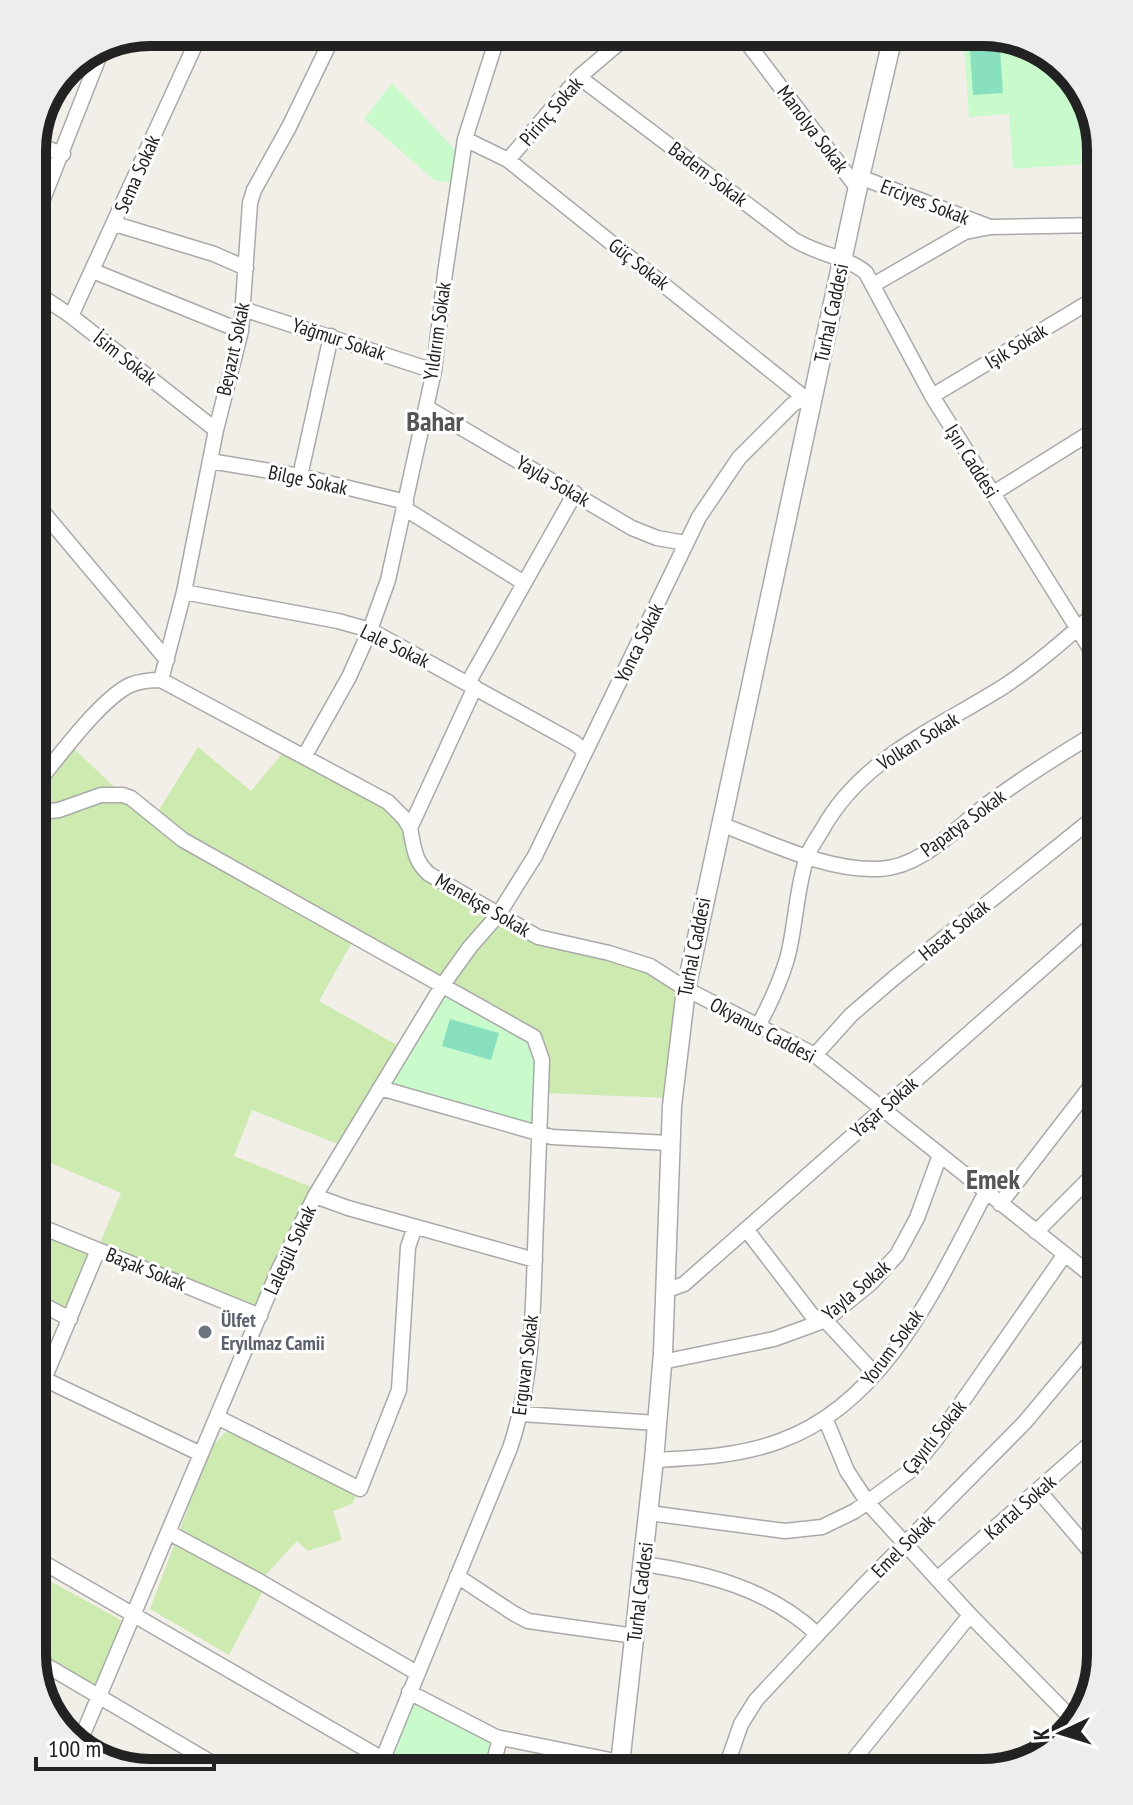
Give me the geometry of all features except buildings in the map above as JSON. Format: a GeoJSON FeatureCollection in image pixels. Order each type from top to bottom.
{"type":"FeatureCollection","features":[{"type":"Feature","properties":{"kind":"street","name":"Sema Sokak"},"geometry":{"type":"LineString","coordinates":[[71,316],[195,46]]}},
{"type":"Feature","properties":{"kind":"street","name":"Beyazıt Sokak"},"geometry":{"type":"LineString","coordinates":[[161,680],[184,592],[216,430],[241,331],[247,218],[254,190],[328,46]]}},
{"type":"Feature","properties":{"kind":"street","name":"Yıldırım Sokak"},"geometry":{"type":"LineString","coordinates":[[304,757],[343,689],[370,630],[388,580],[434,371],[465,139],[495,46]]}},
{"type":"Feature","properties":{"kind":"street","name":"Pirinç Sokak"},"geometry":{"type":"LineString","coordinates":[[508,160],[579,77],[616,46]]}},
{"type":"Feature","properties":{"kind":"street","name":"Manolya Sokak"},"geometry":{"type":"LineString","coordinates":[[750,46],[859,183]]}},
{"type":"Feature","properties":{"kind":"street","name":"Turhal Caddesi"},"geometry":{"type":"LineString","coordinates":[[869,135],[884,46]]}},
{"type":"Feature","properties":{"kind":"street","name":"Turhal Caddesi"},"geometry":{"type":"LineString","coordinates":[[621,1759],[654,1460],[662,1362],[669,1143],[686,989],[809,400],[891,46]]}},
{"type":"Feature","properties":{"kind":"street"},"geometry":{"type":"LineString","coordinates":[[46,194],[98,61]]}},
{"type":"Feature","properties":{"kind":"street","name":"Badem Sokak"},"geometry":{"type":"LineString","coordinates":[[579,77],[793,239],[813,251],[842,261]]}},
{"type":"Feature","properties":{"kind":"street","name":"Güç Sokak"},"geometry":{"type":"LineString","coordinates":[[465,139],[508,160],[809,400]]}},
{"type":"Feature","properties":{"kind":"street"},"geometry":{"type":"LineString","coordinates":[[46,148],[63,154]]}},
{"type":"Feature","properties":{"kind":"street","name":"Erciyes Sokak"},"geometry":{"type":"LineString","coordinates":[[859,183],[991,227]]}},
{"type":"Feature","properties":{"kind":"street"},"geometry":{"type":"LineString","coordinates":[[115,224],[214,254],[246,268]]}},
{"type":"Feature","properties":{"kind":"street","name":"Erciyes Sokak"},"geometry":{"type":"LineString","coordinates":[[873,285],[965,232],[991,227],[1087,225]]}},
{"type":"Feature","properties":{"kind":"street","name":"Işın Caddesi"},"geometry":{"type":"LineString","coordinates":[[842,261],[861,269],[873,285],[932,396],[1087,643]]}},
{"type":"Feature","properties":{"kind":"street"},"geometry":{"type":"LineString","coordinates":[[93,271],[241,331]]}},
{"type":"Feature","properties":{"kind":"street","name":"İsim Sokak"},"geometry":{"type":"LineString","coordinates":[[46,299],[216,430]]}},
{"type":"Feature","properties":{"kind":"street","name":"Işık Sokak"},"geometry":{"type":"LineString","coordinates":[[932,396],[1087,303]]}},
{"type":"Feature","properties":{"kind":"street","name":"Yağmur Sokak"},"geometry":{"type":"LineString","coordinates":[[243,309],[434,371]]}},
{"type":"Feature","properties":{"kind":"street"},"geometry":{"type":"LineString","coordinates":[[300,476],[331,336]]}},
{"type":"Feature","properties":{"kind":"street","name":"Yonca Sokak"},"geometry":{"type":"LineString","coordinates":[[498,915],[535,856],[685,543],[739,458],[793,404],[809,400]]}},
{"type":"Feature","properties":{"kind":"street","name":"Yayla Sokak"},"geometry":{"type":"LineString","coordinates":[[426,407],[645,534],[685,543]]}},
{"type":"Feature","properties":{"kind":"street"},"geometry":{"type":"LineString","coordinates":[[992,494],[1087,435]]}},
{"type":"Feature","properties":{"kind":"street","name":"Bilge Sokak"},"geometry":{"type":"LineString","coordinates":[[210,461],[300,476],[405,505],[524,583]]}},
{"type":"Feature","properties":{"kind":"street"},"geometry":{"type":"LineString","coordinates":[[410,828],[471,685],[575,493]]}},
{"type":"Feature","properties":{"kind":"street"},"geometry":{"type":"LineString","coordinates":[[46,516],[167,660]]}},
{"type":"Feature","properties":{"kind":"street","name":"Lale Sokak"},"geometry":{"type":"LineString","coordinates":[[184,592],[338,621],[370,630],[575,743],[585,752]]}},
{"type":"Feature","properties":{"kind":"street","name":"Volkan Sokak"},"geometry":{"type":"LineString","coordinates":[[758,1026],[787,958],[807,856],[838,804],[880,762],[1010,682],[1087,620]]}},
{"type":"Feature","properties":{"kind":"street"},"geometry":{"type":"LineString","coordinates":[[46,773],[118,693],[135,683],[161,680],[388,802],[410,828]]}},
{"type":"Feature","properties":{"kind":"street","name":"Papatya Sokak"},"geometry":{"type":"LineString","coordinates":[[720,824],[807,856],[860,868],[883,869],[904,864],[930,850],[992,801],[1087,739]]}},
{"type":"Feature","properties":{"kind":"street","name":"Erguvan Sokak"},"geometry":{"type":"LineString","coordinates":[[46,811],[101,795],[131,798],[183,840],[534,1037],[542,1060],[530,1351],[521,1414],[510,1448],[383,1759]]}},
{"type":"Feature","properties":{"kind":"street","name":"Hasat Sokak"},"geometry":{"type":"LineString","coordinates":[[815,1055],[851,1015],[894,978],[1087,823]]}},
{"type":"Feature","properties":{"kind":"street","name":"Menekşe Sokak"},"geometry":{"type":"LineString","coordinates":[[410,828],[414,852],[421,868],[498,915],[529,933],[551,941],[639,962],[686,989]]}},
{"type":"Feature","properties":{"kind":"street","name":"Lalegül Sokak"},"geometry":{"type":"LineString","coordinates":[[83,1735],[260,1316],[315,1196],[442,986],[498,915]]}},
{"type":"Feature","properties":{"kind":"street","name":"Yaşar Sokak"},"geometry":{"type":"LineString","coordinates":[[665,1291],[684,1284],[1087,929]]}},
{"type":"Feature","properties":{"kind":"street","name":"Okyanus Caddesi"},"geometry":{"type":"LineString","coordinates":[[686,989],[815,1055],[1087,1272]]}},
{"type":"Feature","properties":{"kind":"street"},"geometry":{"type":"LineString","coordinates":[[380,1088],[552,1137],[669,1143]]}},
{"type":"Feature","properties":{"kind":"street"},"geometry":{"type":"LineString","coordinates":[[1000,1204],[1087,1091]]}},
{"type":"Feature","properties":{"kind":"street","name":"Yayla Sokak"},"geometry":{"type":"LineString","coordinates":[[662,1362],[774,1339],[821,1321],[871,1283],[897,1255],[917,1218],[940,1155]]}},
{"type":"Feature","properties":{"kind":"street"},"geometry":{"type":"LineString","coordinates":[[1036,1232],[1087,1181]]}},
{"type":"Feature","properties":{"kind":"street","name":"Yorum Sokak"},"geometry":{"type":"LineString","coordinates":[[654,1460],[721,1455],[762,1448],[805,1430],[853,1397],[875,1374],[925,1303],[986,1192]]}},
{"type":"Feature","properties":{"kind":"street"},"geometry":{"type":"LineString","coordinates":[[315,1196],[535,1260]]}},
{"type":"Feature","properties":{"kind":"street"},"geometry":{"type":"LineString","coordinates":[[217,1417],[360,1489],[399,1390],[408,1247],[415,1227]]}},
{"type":"Feature","properties":{"kind":"street","name":"Başak Sokak"},"geometry":{"type":"LineString","coordinates":[[46,1229],[260,1316]]}},
{"type":"Feature","properties":{"kind":"street"},"geometry":{"type":"LineString","coordinates":[[746,1229],[821,1321],[875,1374]]}},
{"type":"Feature","properties":{"kind":"street"},"geometry":{"type":"LineString","coordinates":[[46,1374],[98,1250]]}},
{"type":"Feature","properties":{"kind":"street","name":"Çayırlı Sokak"},"geometry":{"type":"LineString","coordinates":[[649,1513],[759,1530],[795,1531],[822,1527],[868,1503],[910,1471],[937,1438],[1065,1254]]}},
{"type":"Feature","properties":{"kind":"street"},"geometry":{"type":"LineString","coordinates":[[46,1306],[70,1319]]}},
{"type":"Feature","properties":{"kind":"street","name":"Emel Sokak"},"geometry":{"type":"LineString","coordinates":[[728,1759],[736,1734],[750,1708],[817,1634],[1025,1422],[1087,1348]]}},
{"type":"Feature","properties":{"kind":"street"},"geometry":{"type":"LineString","coordinates":[[46,1380],[201,1454]]}},
{"type":"Feature","properties":{"kind":"street"},"geometry":{"type":"LineString","coordinates":[[521,1414],[657,1423]]}},
{"type":"Feature","properties":{"kind":"street"},"geometry":{"type":"LineString","coordinates":[[825,1418],[847,1471],[868,1503],[970,1615],[1068,1715]]}},
{"type":"Feature","properties":{"kind":"street","name":"Kartal Sokak"},"geometry":{"type":"LineString","coordinates":[[937,1579],[1087,1447]]}},
{"type":"Feature","properties":{"kind":"street"},"geometry":{"type":"LineString","coordinates":[[1039,1491],[1087,1548]]}},
{"type":"Feature","properties":{"kind":"street"},"geometry":{"type":"LineString","coordinates":[[168,1532],[417,1673]]}},
{"type":"Feature","properties":{"kind":"street"},"geometry":{"type":"LineString","coordinates":[[46,1564],[369,1759]]}},
{"type":"Feature","properties":{"kind":"street"},"geometry":{"type":"LineString","coordinates":[[643,1564],[682,1569],[737,1586],[791,1612],[817,1634]]}},
{"type":"Feature","properties":{"kind":"street"},"geometry":{"type":"LineString","coordinates":[[457,1576],[528,1621],[635,1636]]}},
{"type":"Feature","properties":{"kind":"street"},"geometry":{"type":"LineString","coordinates":[[854,1759],[970,1615]]}},
{"type":"Feature","properties":{"kind":"street"},"geometry":{"type":"LineString","coordinates":[[47,1666],[205,1759]]}},
{"type":"Feature","properties":{"kind":"street"},"geometry":{"type":"LineString","coordinates":[[409,1692],[500,1738],[587,1759]]}},
{"type":"Feature","properties":{"kind":"street"},"geometry":{"type":"LineString","coordinates":[[495,1759],[500,1738]]}},
{"type":"Feature","properties":{"kind":"green space"},"geometry":{"type":"Polygon","coordinates":[[[964,46],[1003,48],[1029,57],[1061,81],[1076,104],[1083,125],[1086,164],[1013,169],[1009,114],[969,117],[964,46]]]}},
{"type":"Feature","properties":{"kind":"green space"},"geometry":{"type":"Polygon","coordinates":[[[970,46],[1000,48],[1003,93],[973,95],[970,46]]]}},
{"type":"Feature","properties":{"kind":"green space"},"geometry":{"type":"Polygon","coordinates":[[[392,83],[462,157],[458,184],[434,180],[364,119],[392,83]]]}},
{"type":"Feature","properties":{"kind":"green space"},"geometry":{"type":"Polygon","coordinates":[[[70,745],[123,795],[154,818],[198,747],[251,791],[287,748],[397,810],[416,860],[529,933],[609,953],[686,989],[672,1098],[541,1093],[542,1060],[355,937],[319,1001],[404,1049],[345,1147],[252,1110],[234,1156],[319,1190],[260,1316],[99,1250],[46,1375],[46,1356],[61,1319],[46,1311],[46,1225],[99,1245],[121,1193],[46,1161],[46,773],[70,745]]]}},
{"type":"Feature","properties":{"kind":"green space"},"geometry":{"type":"Polygon","coordinates":[[[442,986],[534,1037],[539,1134],[380,1088],[442,986]]]}},
{"type":"Feature","properties":{"kind":"green space"},"geometry":{"type":"Polygon","coordinates":[[[450,1019],[499,1033],[491,1060],[442,1046],[450,1019]]]}},
{"type":"Feature","properties":{"kind":"green space"},"geometry":{"type":"Polygon","coordinates":[[[229,1429],[360,1489],[352,1504],[333,1511],[342,1540],[308,1551],[297,1541],[260,1581],[266,1585],[229,1655],[150,1609],[211,1447],[229,1429]]]}},
{"type":"Feature","properties":{"kind":"green space"},"geometry":{"type":"Polygon","coordinates":[[[46,1579],[121,1620],[100,1697],[47,1664],[46,1579]]]}},
{"type":"Feature","properties":{"kind":"green space"},"geometry":{"type":"Polygon","coordinates":[[[409,1692],[500,1738],[495,1759],[382,1758],[409,1692]]]}},
{"type":"Feature","properties":{"kind":"place","name":"Ülfet Eryılmaz Camii"},"geometry":{"type":"Point","coordinates":[205,1332]}},
{"type":"Feature","properties":{"kind":"district","name":"Bahar"},"geometry":{"type":"Point","coordinates":[435,421]}},
{"type":"Feature","properties":{"kind":"district","name":"Emek"},"geometry":{"type":"Point","coordinates":[993,1179]}}]}
